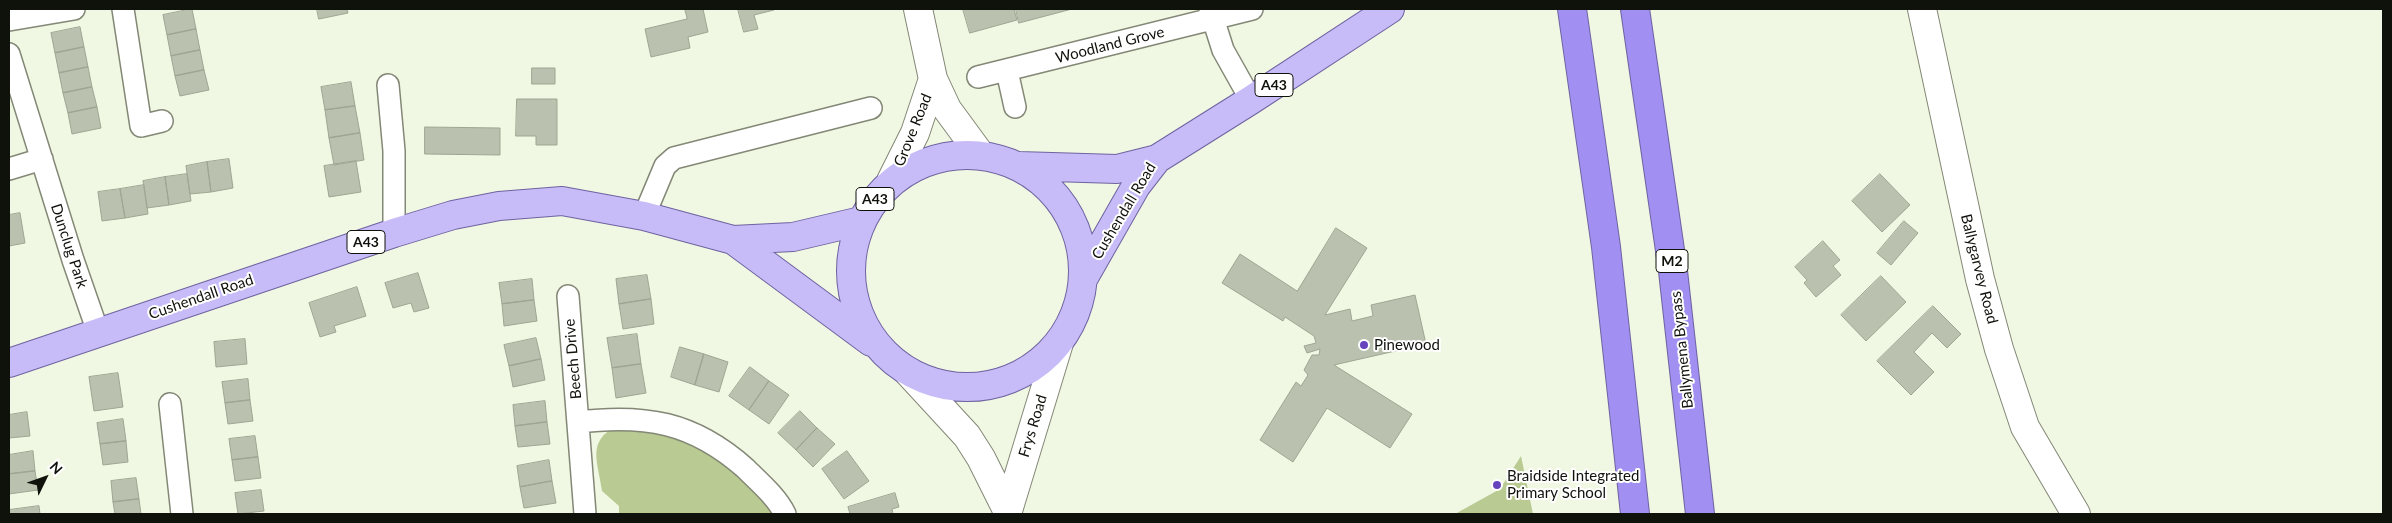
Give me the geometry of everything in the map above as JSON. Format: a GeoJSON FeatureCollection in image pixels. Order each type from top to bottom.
{"type":"FeatureCollection","features":[{"type":"Feature","properties":{"kind":"highway","name":"Ballymena Bypass"},"geometry":{"type":"LineString","coordinates":[[1635,9],[1673,270],[1700,514]]}},
{"type":"Feature","properties":{"kind":"highway"},"geometry":{"type":"LineString","coordinates":[[1573,15],[1606,247],[1635,514]]}},
{"type":"Feature","properties":{"kind":"main road","name":"A43"},"geometry":{"type":"LineString","coordinates":[[1157,159],[1390,9]]}},
{"type":"Feature","properties":{"kind":"main road","name":"A43"},"geometry":{"type":"LineString","coordinates":[[980,154],[1019,166],[1047,186],[1068,213],[1080,245],[1083,279],[1076,313],[1059,343],[1035,366],[1005,381],[972,388],[939,384],[908,372],[883,352],[862,323],[851,289],[851,254],[861,220],[874,199],[891,181],[918,164],[948,155],[980,154]]}},
{"type":"Feature","properties":{"kind":"main road","name":"Cushendall Road"},"geometry":{"type":"LineString","coordinates":[[1019,166],[1117,169],[1157,159]]}},
{"type":"Feature","properties":{"kind":"main road","name":"Cushendall Road"},"geometry":{"type":"LineString","coordinates":[[1083,279],[1136,186],[1157,159]]}},
{"type":"Feature","properties":{"kind":"main road","name":"Cushendall Road"},"geometry":{"type":"LineString","coordinates":[[9,363],[394,233],[453,215],[499,206],[562,201],[644,216],[733,240],[793,237],[861,220]]}},
{"type":"Feature","properties":{"kind":"main road","name":"Cushendall Road"},"geometry":{"type":"LineString","coordinates":[[733,240],[883,352]]}},
{"type":"Feature","properties":{"kind":"street"},"geometry":{"type":"LineString","coordinates":[[9,20],[74,9]]}},
{"type":"Feature","properties":{"kind":"street"},"geometry":{"type":"LineString","coordinates":[[123,9],[141,126],[162,121]]}},
{"type":"Feature","properties":{"kind":"street","name":"Grove Road"},"geometry":{"type":"LineString","coordinates":[[918,9],[933,79],[947,109],[980,154]]}},
{"type":"Feature","properties":{"kind":"street","name":"Woodland Grove"},"geometry":{"type":"LineString","coordinates":[[978,77],[1007,71],[1212,14],[1252,9]]}},
{"type":"Feature","properties":{"kind":"street","name":"Ballygarvey Road"},"geometry":{"type":"LineString","coordinates":[[1922,9],[1978,270],[1999,349],[2026,427],[2076,514]]}},
{"type":"Feature","properties":{"kind":"street"},"geometry":{"type":"LineString","coordinates":[[1212,14],[1223,50],[1251,100]]}},
{"type":"Feature","properties":{"kind":"street","name":"Dunclug Park"},"geometry":{"type":"LineString","coordinates":[[9,54],[98,332]]}},
{"type":"Feature","properties":{"kind":"street"},"geometry":{"type":"LineString","coordinates":[[1007,71],[1015,107]]}},
{"type":"Feature","properties":{"kind":"street","name":"Grove Road"},"geometry":{"type":"LineString","coordinates":[[891,181],[915,133],[933,79]]}},
{"type":"Feature","properties":{"kind":"street"},"geometry":{"type":"LineString","coordinates":[[388,85],[394,151],[394,233]]}},
{"type":"Feature","properties":{"kind":"street"},"geometry":{"type":"LineString","coordinates":[[644,216],[665,166],[674,158],[871,108]]}},
{"type":"Feature","properties":{"kind":"street"},"geometry":{"type":"LineString","coordinates":[[9,168],[42,159]]}},
{"type":"Feature","properties":{"kind":"street","name":"Beech Drive"},"geometry":{"type":"LineString","coordinates":[[568,296],[585,514]]}},
{"type":"Feature","properties":{"kind":"street","name":"Frys Road"},"geometry":{"type":"LineString","coordinates":[[1007,512],[1059,343]]}},
{"type":"Feature","properties":{"kind":"street","name":"Frys Road"},"geometry":{"type":"LineString","coordinates":[[908,372],[967,436],[981,458],[1007,512]]}},
{"type":"Feature","properties":{"kind":"street"},"geometry":{"type":"LineString","coordinates":[[170,404],[182,514]]}},
{"type":"Feature","properties":{"kind":"street","name":"Beech Drive"},"geometry":{"type":"LineString","coordinates":[[578,422],[618,418],[636,419],[687,431],[715,446],[740,464],[763,486],[785,514]]}},
{"type":"Feature","properties":{"kind":"green space"},"geometry":{"type":"Polygon","coordinates":[[[617,426],[669,432],[715,451],[777,514],[619,514],[619,506],[602,491],[596,453],[601,438],[617,426]]]}},
{"type":"Feature","properties":{"kind":"green space"},"geometry":{"type":"Polygon","coordinates":[[[1521,456],[1533,514],[1455,514],[1500,489],[1521,456]]]}},
{"type":"Feature","properties":{"kind":"building"},"geometry":{"type":"Polygon","coordinates":[[[192,9],[196,29],[167,35],[163,15],[192,9]]]}},
{"type":"Feature","properties":{"kind":"building"},"geometry":{"type":"Polygon","coordinates":[[[317,9],[347,9],[348,13],[319,19],[317,9]]]}},
{"type":"Feature","properties":{"kind":"building"},"geometry":{"type":"Polygon","coordinates":[[[685,9],[703,9],[708,32],[688,37],[690,48],[651,57],[645,29],[687,19],[685,9]]]}},
{"type":"Feature","properties":{"kind":"building"},"geometry":{"type":"Polygon","coordinates":[[[738,9],[774,10],[754,15],[758,29],[744,32],[738,9]]]}},
{"type":"Feature","properties":{"kind":"building"},"geometry":{"type":"Polygon","coordinates":[[[963,9],[1014,9],[1017,20],[970,33],[963,9]]]}},
{"type":"Feature","properties":{"kind":"building"},"geometry":{"type":"Polygon","coordinates":[[[1016,9],[1072,9],[1019,23],[1016,9]]]}},
{"type":"Feature","properties":{"kind":"building"},"geometry":{"type":"Polygon","coordinates":[[[80,27],[84,47],[55,53],[51,33],[80,27]]]}},
{"type":"Feature","properties":{"kind":"building"},"geometry":{"type":"Polygon","coordinates":[[[196,29],[200,50],[171,56],[167,35],[196,29]]]}},
{"type":"Feature","properties":{"kind":"building"},"geometry":{"type":"Polygon","coordinates":[[[84,47],[88,67],[59,73],[55,53],[84,47]]]}},
{"type":"Feature","properties":{"kind":"building"},"geometry":{"type":"Polygon","coordinates":[[[200,50],[204,70],[175,76],[171,56],[200,50]]]}},
{"type":"Feature","properties":{"kind":"building"},"geometry":{"type":"Polygon","coordinates":[[[88,67],[92,87],[63,93],[59,73],[88,67]]]}},
{"type":"Feature","properties":{"kind":"building"},"geometry":{"type":"Polygon","coordinates":[[[532,68],[555,68],[555,84],[532,84],[532,68]]]}},
{"type":"Feature","properties":{"kind":"building"},"geometry":{"type":"Polygon","coordinates":[[[204,70],[209,90],[180,96],[175,76],[204,70]]]}},
{"type":"Feature","properties":{"kind":"building"},"geometry":{"type":"Polygon","coordinates":[[[351,82],[355,106],[325,110],[321,87],[351,82]]]}},
{"type":"Feature","properties":{"kind":"building"},"geometry":{"type":"Polygon","coordinates":[[[92,87],[97,107],[68,113],[63,93],[92,87]]]}},
{"type":"Feature","properties":{"kind":"building"},"geometry":{"type":"Polygon","coordinates":[[[517,99],[557,99],[557,145],[536,145],[536,136],[516,136],[517,99]]]}},
{"type":"Feature","properties":{"kind":"building"},"geometry":{"type":"Polygon","coordinates":[[[355,106],[360,133],[329,138],[325,110],[355,106]]]}},
{"type":"Feature","properties":{"kind":"building"},"geometry":{"type":"Polygon","coordinates":[[[97,107],[101,128],[72,134],[68,113],[97,107]]]}},
{"type":"Feature","properties":{"kind":"building"},"geometry":{"type":"Polygon","coordinates":[[[425,127],[500,128],[500,155],[425,154],[425,127]]]}},
{"type":"Feature","properties":{"kind":"building"},"geometry":{"type":"Polygon","coordinates":[[[360,133],[364,160],[334,165],[329,138],[360,133]]]}},
{"type":"Feature","properties":{"kind":"building"},"geometry":{"type":"Polygon","coordinates":[[[229,159],[233,188],[211,192],[207,162],[229,159]]]}},
{"type":"Feature","properties":{"kind":"building"},"geometry":{"type":"Polygon","coordinates":[[[356,161],[361,192],[329,197],[324,166],[356,161]]]}},
{"type":"Feature","properties":{"kind":"building"},"geometry":{"type":"Polygon","coordinates":[[[207,162],[211,192],[190,194],[186,166],[207,162]]]}},
{"type":"Feature","properties":{"kind":"building"},"geometry":{"type":"Polygon","coordinates":[[[187,174],[191,201],[169,205],[165,177],[187,174]]]}},
{"type":"Feature","properties":{"kind":"building"},"geometry":{"type":"Polygon","coordinates":[[[1880,174],[1910,205],[1882,232],[1852,201],[1880,174]]]}},
{"type":"Feature","properties":{"kind":"building"},"geometry":{"type":"Polygon","coordinates":[[[165,177],[169,205],[147,208],[143,181],[165,177]]]}},
{"type":"Feature","properties":{"kind":"building"},"geometry":{"type":"Polygon","coordinates":[[[144,185],[148,214],[125,218],[120,189],[144,185]]]}},
{"type":"Feature","properties":{"kind":"building"},"geometry":{"type":"Polygon","coordinates":[[[120,189],[125,218],[102,221],[98,192],[120,189]]]}},
{"type":"Feature","properties":{"kind":"building"},"geometry":{"type":"Polygon","coordinates":[[[20,213],[25,243],[9,246],[9,215],[20,213]]]}},
{"type":"Feature","properties":{"kind":"building"},"geometry":{"type":"Polygon","coordinates":[[[1904,221],[1918,233],[1891,265],[1877,253],[1904,221]]]}},
{"type":"Feature","properties":{"kind":"building","name":"Pinewood"},"geometry":{"type":"Polygon","coordinates":[[[1336,228],[1367,248],[1325,315],[1350,309],[1352,321],[1373,316],[1371,305],[1415,295],[1426,344],[1334,365],[1412,414],[1390,448],[1327,408],[1293,462],[1260,440],[1296,382],[1301,386],[1308,375],[1304,370],[1312,355],[1319,355],[1320,349],[1307,353],[1304,346],[1316,343],[1314,336],[1285,317],[1283,321],[1222,283],[1240,254],[1297,291],[1336,228]]]}},
{"type":"Feature","properties":{"kind":"building"},"geometry":{"type":"Polygon","coordinates":[[[1823,241],[1840,260],[1833,266],[1841,275],[1816,297],[1804,283],[1807,280],[1795,267],[1823,241]]]}},
{"type":"Feature","properties":{"kind":"building"},"geometry":{"type":"Polygon","coordinates":[[[418,273],[429,308],[414,312],[411,303],[393,308],[385,283],[418,273]]]}},
{"type":"Feature","properties":{"kind":"building"},"geometry":{"type":"Polygon","coordinates":[[[647,275],[651,299],[619,304],[616,279],[647,275]]]}},
{"type":"Feature","properties":{"kind":"building"},"geometry":{"type":"Polygon","coordinates":[[[1881,276],[1906,302],[1866,341],[1841,315],[1881,276]]]}},
{"type":"Feature","properties":{"kind":"building"},"geometry":{"type":"Polygon","coordinates":[[[532,279],[534,300],[502,304],[499,283],[532,279]]]}},
{"type":"Feature","properties":{"kind":"building"},"geometry":{"type":"Polygon","coordinates":[[[357,287],[366,316],[334,326],[336,332],[320,337],[309,303],[357,287]]]}},
{"type":"Feature","properties":{"kind":"building"},"geometry":{"type":"Polygon","coordinates":[[[651,299],[654,324],[623,329],[619,304],[651,299]]]}},
{"type":"Feature","properties":{"kind":"building"},"geometry":{"type":"Polygon","coordinates":[[[534,300],[537,321],[504,326],[502,304],[534,300]]]}},
{"type":"Feature","properties":{"kind":"building"},"geometry":{"type":"Polygon","coordinates":[[[1933,306],[1961,334],[1947,348],[1932,333],[1914,352],[1934,372],[1911,395],[1877,361],[1933,306]]]}},
{"type":"Feature","properties":{"kind":"building"},"geometry":{"type":"Polygon","coordinates":[[[637,334],[641,364],[612,368],[607,338],[637,334]]]}},
{"type":"Feature","properties":{"kind":"building"},"geometry":{"type":"Polygon","coordinates":[[[536,338],[541,359],[509,366],[504,345],[536,338]]]}},
{"type":"Feature","properties":{"kind":"building"},"geometry":{"type":"Polygon","coordinates":[[[245,339],[247,364],[216,367],[214,342],[245,339]]]}},
{"type":"Feature","properties":{"kind":"building"},"geometry":{"type":"Polygon","coordinates":[[[680,347],[704,354],[695,385],[671,377],[680,347]]]}},
{"type":"Feature","properties":{"kind":"building"},"geometry":{"type":"Polygon","coordinates":[[[704,354],[728,362],[719,392],[695,385],[704,354]]]}},
{"type":"Feature","properties":{"kind":"building"},"geometry":{"type":"Polygon","coordinates":[[[541,359],[545,380],[513,387],[509,366],[541,359]]]}},
{"type":"Feature","properties":{"kind":"building"},"geometry":{"type":"Polygon","coordinates":[[[641,364],[646,393],[616,398],[612,368],[641,364]]]}},
{"type":"Feature","properties":{"kind":"building"},"geometry":{"type":"Polygon","coordinates":[[[750,367],[769,381],[749,410],[729,396],[750,367]]]}},
{"type":"Feature","properties":{"kind":"building"},"geometry":{"type":"Polygon","coordinates":[[[118,373],[123,407],[94,411],[89,377],[118,373]]]}},
{"type":"Feature","properties":{"kind":"building"},"geometry":{"type":"Polygon","coordinates":[[[248,379],[250,400],[225,403],[222,382],[248,379]]]}},
{"type":"Feature","properties":{"kind":"building"},"geometry":{"type":"Polygon","coordinates":[[[769,381],[789,395],[769,424],[749,410],[769,381]]]}},
{"type":"Feature","properties":{"kind":"building"},"geometry":{"type":"Polygon","coordinates":[[[250,400],[253,421],[228,424],[225,403],[250,400]]]}},
{"type":"Feature","properties":{"kind":"building"},"geometry":{"type":"Polygon","coordinates":[[[545,401],[547,422],[515,426],[513,405],[545,401]]]}},
{"type":"Feature","properties":{"kind":"building"},"geometry":{"type":"Polygon","coordinates":[[[800,411],[817,428],[796,450],[778,433],[800,411]]]}},
{"type":"Feature","properties":{"kind":"building"},"geometry":{"type":"Polygon","coordinates":[[[27,412],[30,436],[9,438],[9,415],[27,412]]]}},
{"type":"Feature","properties":{"kind":"building"},"geometry":{"type":"Polygon","coordinates":[[[123,419],[126,441],[100,444],[97,423],[123,419]]]}},
{"type":"Feature","properties":{"kind":"building"},"geometry":{"type":"Polygon","coordinates":[[[547,422],[550,444],[518,447],[515,426],[547,422]]]}},
{"type":"Feature","properties":{"kind":"building"},"geometry":{"type":"Polygon","coordinates":[[[817,428],[835,444],[813,467],[796,450],[817,428]]]}},
{"type":"Feature","properties":{"kind":"building"},"geometry":{"type":"Polygon","coordinates":[[[255,436],[258,457],[232,460],[229,439],[255,436]]]}},
{"type":"Feature","properties":{"kind":"building"},"geometry":{"type":"Polygon","coordinates":[[[126,441],[128,462],[103,465],[100,444],[126,441]]]}},
{"type":"Feature","properties":{"kind":"building"},"geometry":{"type":"Polygon","coordinates":[[[33,451],[35,471],[9,474],[9,455],[33,451]]]}},
{"type":"Feature","properties":{"kind":"building"},"geometry":{"type":"Polygon","coordinates":[[[847,451],[869,481],[844,499],[822,469],[847,451]]]}},
{"type":"Feature","properties":{"kind":"building"},"geometry":{"type":"Polygon","coordinates":[[[258,457],[261,478],[235,481],[232,460],[258,457]]]}},
{"type":"Feature","properties":{"kind":"building"},"geometry":{"type":"Polygon","coordinates":[[[549,460],[552,481],[520,487],[517,466],[549,460]]]}},
{"type":"Feature","properties":{"kind":"building"},"geometry":{"type":"Polygon","coordinates":[[[35,471],[38,490],[9,494],[9,474],[35,471]]]}},
{"type":"Feature","properties":{"kind":"building"},"geometry":{"type":"Polygon","coordinates":[[[136,478],[139,499],[113,502],[111,481],[136,478]]]}},
{"type":"Feature","properties":{"kind":"building"},"geometry":{"type":"Polygon","coordinates":[[[552,481],[556,503],[524,508],[520,487],[552,481]]]}},
{"type":"Feature","properties":{"kind":"building"},"geometry":{"type":"Polygon","coordinates":[[[261,490],[264,511],[238,514],[235,493],[261,490]]]}},
{"type":"Feature","properties":{"kind":"building"},"geometry":{"type":"Polygon","coordinates":[[[895,493],[899,507],[892,509],[893,514],[850,514],[848,507],[895,493]]]}},
{"type":"Feature","properties":{"kind":"building"},"geometry":{"type":"Polygon","coordinates":[[[139,499],[141,514],[115,514],[113,502],[139,499]]]}},
{"type":"Feature","properties":{"kind":"building"},"geometry":{"type":"Polygon","coordinates":[[[39,506],[40,514],[10,514],[9,510],[39,506]]]}},
{"type":"Feature","properties":{"kind":"place","name":"Pinewood"},"geometry":{"type":"Point","coordinates":[1364,345]}},
{"type":"Feature","properties":{"kind":"place","name":"Braidside Integrated Primary School"},"geometry":{"type":"Point","coordinates":[1497,485]}}]}
